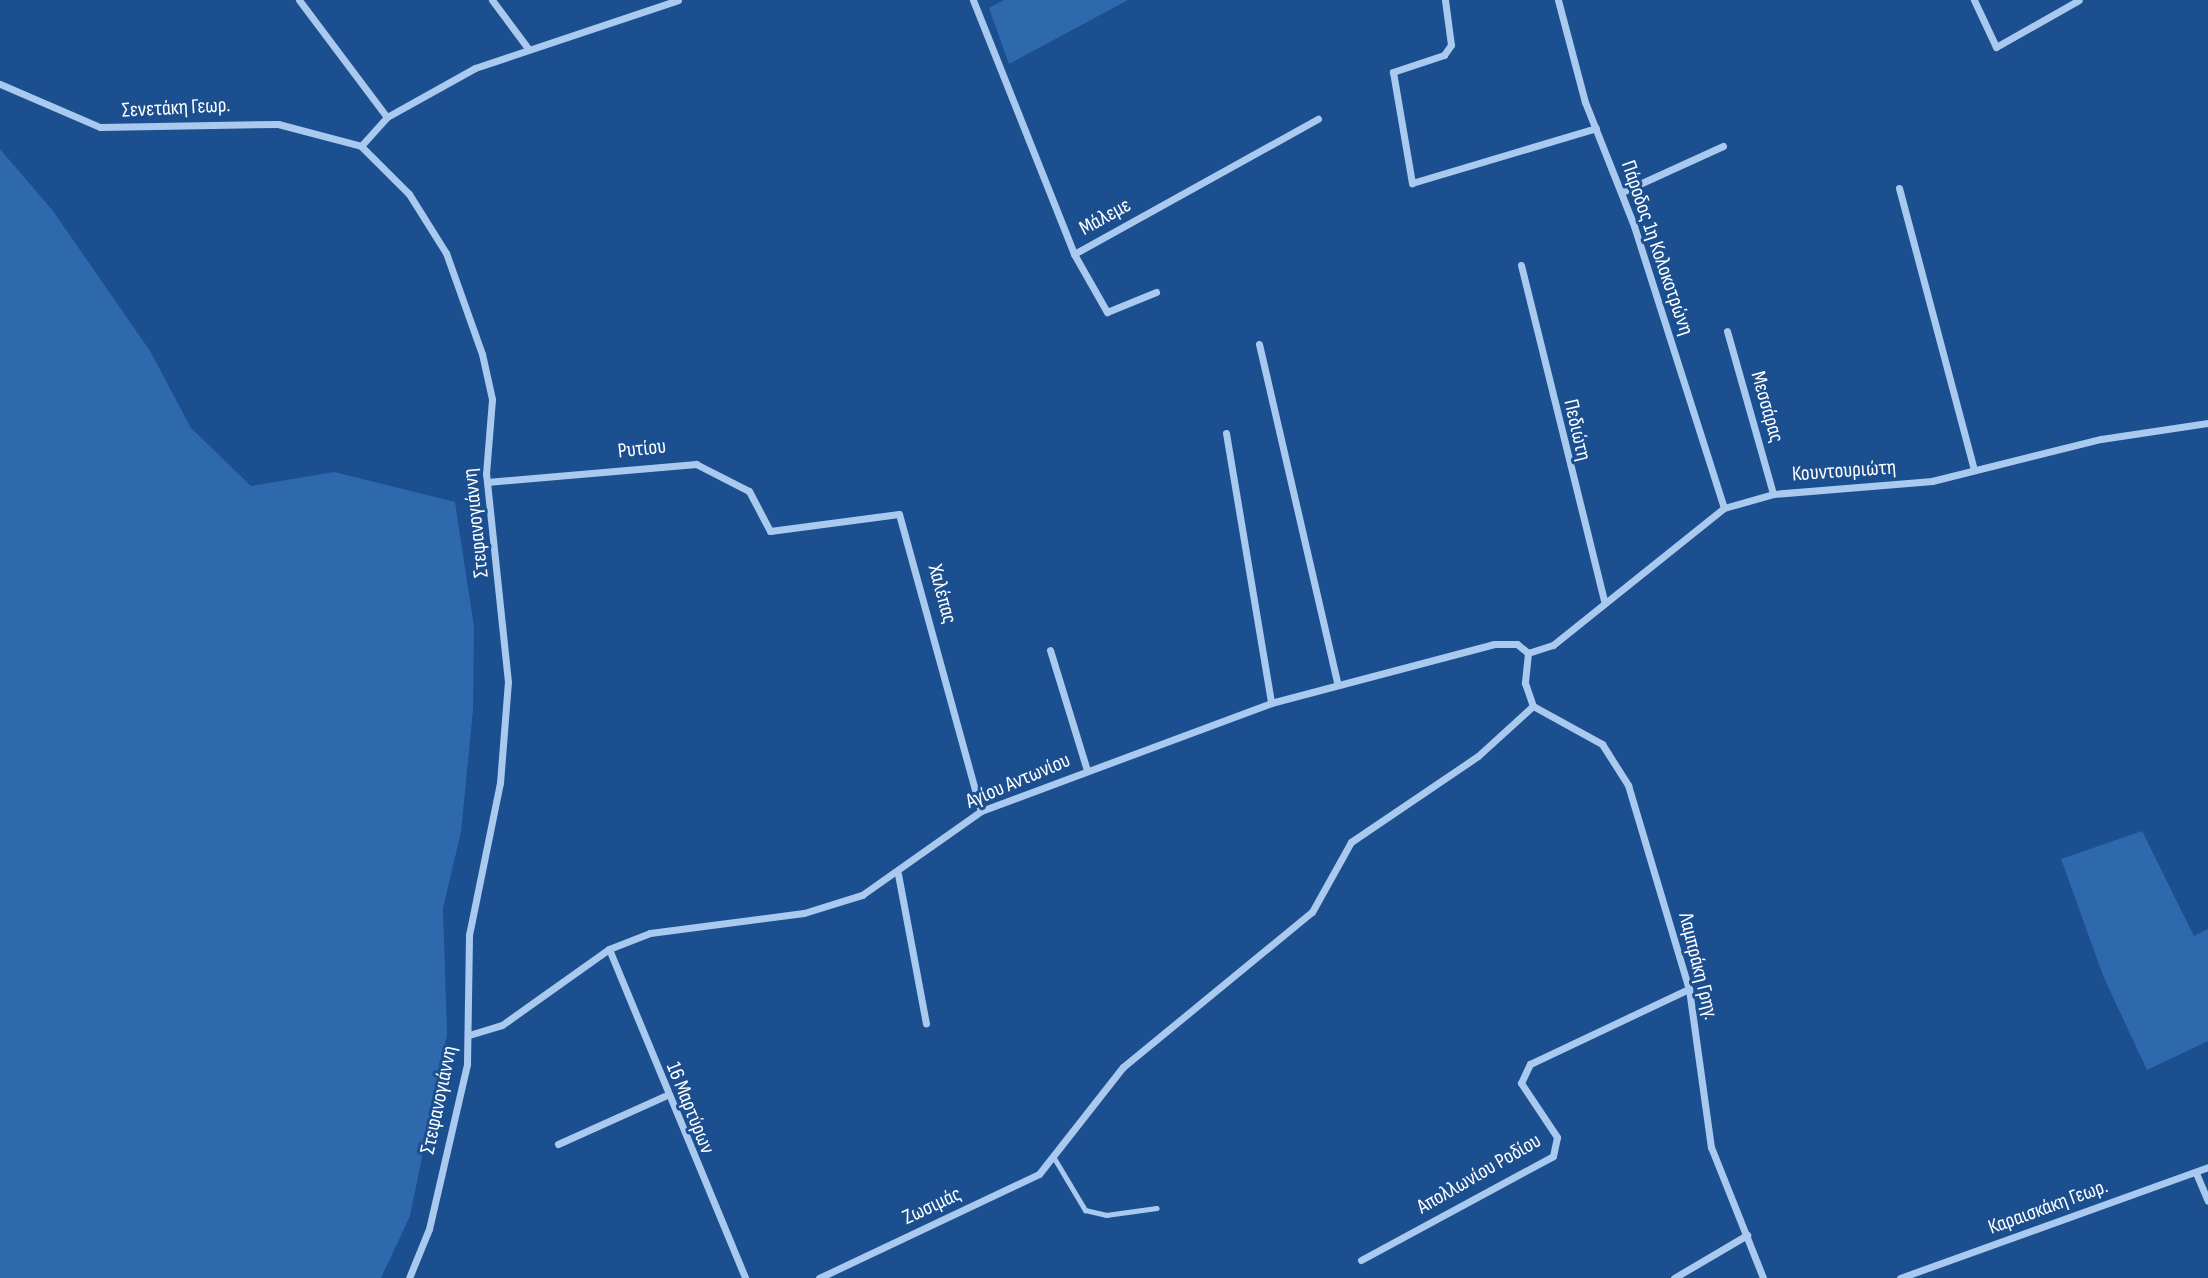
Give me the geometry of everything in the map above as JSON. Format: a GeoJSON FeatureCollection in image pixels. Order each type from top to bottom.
{"type":"FeatureCollection","features":[{"type":"Feature","properties":{"kind":"street"},"geometry":{"type":"LineString","coordinates":[[299,0],[387,117]]}},
{"type":"Feature","properties":{"kind":"street"},"geometry":{"type":"LineString","coordinates":[[492,0],[527,47]]}},
{"type":"Feature","properties":{"kind":"street"},"geometry":{"type":"LineString","coordinates":[[361,146],[387,117],[527,47],[678,0]]}},
{"type":"Feature","properties":{"kind":"street","name":"Μάλεμε"},"geometry":{"type":"LineString","coordinates":[[974,0],[1074,254],[1318,119]]}},
{"type":"Feature","properties":{"kind":"street"},"geometry":{"type":"LineString","coordinates":[[1445,0],[1451,45],[1444,55],[1393,72],[1407,176],[1416,184],[1596,128]]}},
{"type":"Feature","properties":{"kind":"street","name":"Πάροδος 1η Κολοκοτρώνη"},"geometry":{"type":"LineString","coordinates":[[1558,0],[1596,128],[1622,192],[1724,509]]}},
{"type":"Feature","properties":{"kind":"street"},"geometry":{"type":"LineString","coordinates":[[1974,0],[1996,47],[2080,0]]}},
{"type":"Feature","properties":{"kind":"street","name":"Σενετάκη Γεωρ."},"geometry":{"type":"LineString","coordinates":[[0,84],[100,127],[278,124],[361,146]]}},
{"type":"Feature","properties":{"kind":"street","name":"Στεφανογιάννη"},"geometry":{"type":"LineString","coordinates":[[361,146],[409,194],[465,298],[492,398],[487,482],[508,703],[498,795],[469,935],[469,1035],[429,1229],[409,1278]]}},
{"type":"Feature","properties":{"kind":"street"},"geometry":{"type":"LineString","coordinates":[[1622,192],[1723,146]]}},
{"type":"Feature","properties":{"kind":"street"},"geometry":{"type":"LineString","coordinates":[[1899,188],[1974,470]]}},
{"type":"Feature","properties":{"kind":"street"},"geometry":{"type":"LineString","coordinates":[[1074,254],[1107,312],[1156,292]]}},
{"type":"Feature","properties":{"kind":"street","name":"Πεδιώτη"},"geometry":{"type":"LineString","coordinates":[[1521,265],[1604,601]]}},
{"type":"Feature","properties":{"kind":"street","name":"Μεσσάρας"},"geometry":{"type":"LineString","coordinates":[[1727,331],[1773,494]]}},
{"type":"Feature","properties":{"kind":"street"},"geometry":{"type":"LineString","coordinates":[[1259,344],[1337,681]]}},
{"type":"Feature","properties":{"kind":"street","name":"Κουντουριώτη"},"geometry":{"type":"LineString","coordinates":[[1528,653],[1553,645],[1604,601],[1724,509],[1773,494],[1912,483],[2101,439],[2208,423]]}},
{"type":"Feature","properties":{"kind":"street"},"geometry":{"type":"LineString","coordinates":[[1226,433],[1271,703]]}},
{"type":"Feature","properties":{"kind":"street","name":"Ρυτίου"},"geometry":{"type":"LineString","coordinates":[[487,482],[696,464],[749,491],[771,531]]}},
{"type":"Feature","properties":{"kind":"street","name":"Χαλέπας"},"geometry":{"type":"LineString","coordinates":[[771,531],[899,514],[981,811]]}},
{"type":"Feature","properties":{"kind":"street","name":"Αγίου Αντωνίου"},"geometry":{"type":"LineString","coordinates":[[469,1035],[502,1025],[609,949],[663,931],[817,910],[898,874],[981,811],[1271,703],[1337,681],[1494,644],[1517,644],[1528,653]]}},
{"type":"Feature","properties":{"kind":"street"},"geometry":{"type":"LineString","coordinates":[[1050,650],[1087,770]]}},
{"type":"Feature","properties":{"kind":"street"},"geometry":{"type":"LineString","coordinates":[[1528,653],[1525,683],[1534,706]]}},
{"type":"Feature","properties":{"kind":"street","name":"Λαμπράκη Γρηγ."},"geometry":{"type":"LineString","coordinates":[[1534,706],[1595,740],[1618,763],[1689,989],[1711,1147],[1763,1278]]}},
{"type":"Feature","properties":{"kind":"street","name":"Ζωσιμάς"},"geometry":{"type":"LineString","coordinates":[[819,1278],[1028,1181],[1054,1158],[1123,1067],[1312,912],[1351,842],[1478,756],[1534,706]]}},
{"type":"Feature","properties":{"kind":"street"},"geometry":{"type":"LineString","coordinates":[[898,874],[926,1023]]}},
{"type":"Feature","properties":{"kind":"street","name":"16 Μαρτύρων"},"geometry":{"type":"LineString","coordinates":[[609,949],[666,1096],[744,1278]]}},
{"type":"Feature","properties":{"kind":"street","name":"Απολλωνίου Ροδίου"},"geometry":{"type":"LineString","coordinates":[[1361,1260],[1553,1156],[1557,1137],[1521,1083],[1530,1064],[1689,989]]}},
{"type":"Feature","properties":{"kind":"street"},"geometry":{"type":"LineString","coordinates":[[558,1144],[666,1096]]}},
{"type":"Feature","properties":{"kind":"street","name":"Καραισκάκη Γεωρ."},"geometry":{"type":"LineString","coordinates":[[1899,1278],[2208,1167]]}},
{"type":"Feature","properties":{"kind":"street"},"geometry":{"type":"LineString","coordinates":[[2196,1173],[2208,1201]]}},
{"type":"Feature","properties":{"kind":"street"},"geometry":{"type":"LineString","coordinates":[[1674,1278],[1747,1236]]}},
{"type":"Feature","properties":{"kind":"lane"},"geometry":{"type":"LineString","coordinates":[[1054,1158],[1085,1210],[1106,1215],[1157,1208]]}},
{"type":"Feature","properties":{"kind":"shaded area"},"geometry":{"type":"Polygon","coordinates":[[[1004,0],[1128,0],[1009,64],[989,8],[1004,0]]]}},
{"type":"Feature","properties":{"kind":"shaded area"},"geometry":{"type":"Polygon","coordinates":[[[0,149],[53,211],[150,351],[191,428],[251,486],[334,472],[455,502],[474,627],[473,710],[461,832],[443,908],[447,1034],[410,1216],[381,1278],[0,1278],[0,149]]]}},
{"type":"Feature","properties":{"kind":"shaded area"},"geometry":{"type":"Polygon","coordinates":[[[2142,831],[2194,936],[2208,929],[2208,1041],[2147,1070],[2104,978],[2061,859],[2142,831]]]}}]}
